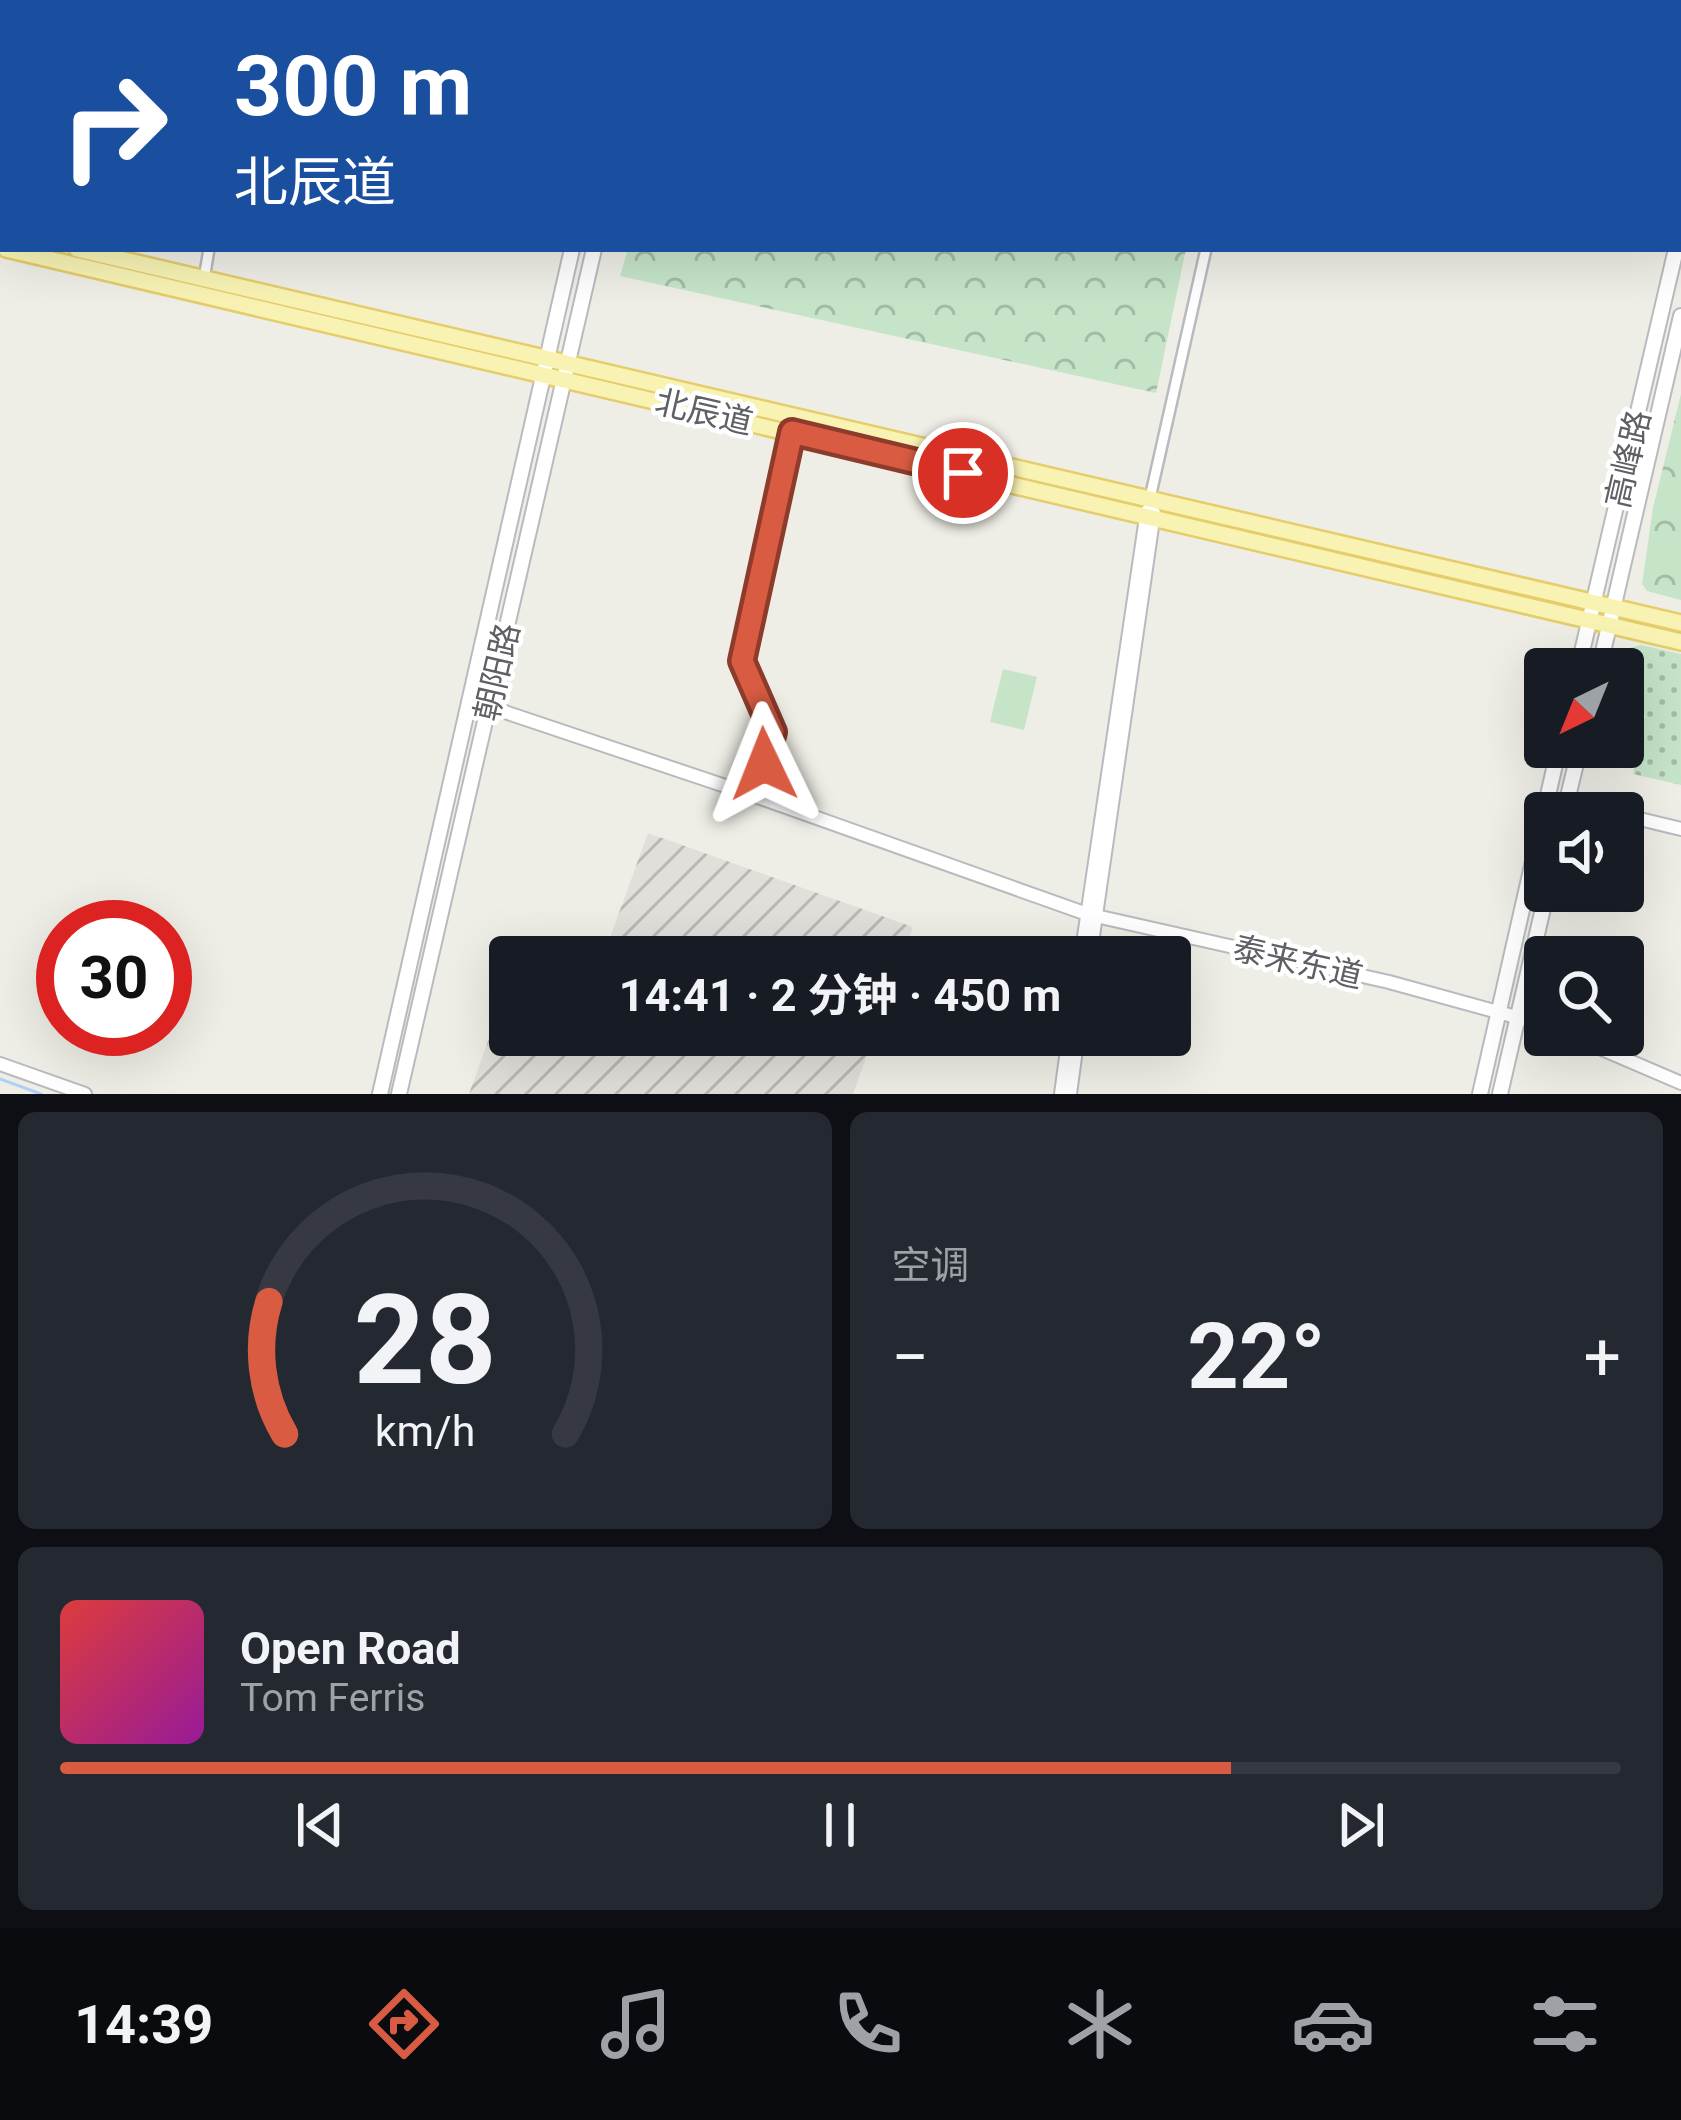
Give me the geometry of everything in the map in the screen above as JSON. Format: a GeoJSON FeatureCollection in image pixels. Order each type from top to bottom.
{"type":"FeatureCollection","features":[{"type":"Feature","properties":{"kind":"main road","name":"北辰道"},"geometry":{"type":"LineString","coordinates":[[23,252],[1150,498],[1681,623]]}},
{"type":"Feature","properties":{"kind":"main road","name":"北辰道"},"geometry":{"type":"LineString","coordinates":[[87,252],[200,287]]}},
{"type":"Feature","properties":{"kind":"main road","name":"朝阳路"},"geometry":{"type":"LineString","coordinates":[[380,1094],[571,252]]}},
{"type":"Feature","properties":{"kind":"main road","name":"朝阳路"},"geometry":{"type":"LineString","coordinates":[[399,1094],[593,252]]}},
{"type":"Feature","properties":{"kind":"main road","name":"高峰路"},"geometry":{"type":"LineString","coordinates":[[1583,648],[1675,252]]}},
{"type":"Feature","properties":{"kind":"main road","name":"高峰路"},"geometry":{"type":"LineString","coordinates":[[1604,648],[1681,316]]}},
{"type":"Feature","properties":{"kind":"main road","name":"北辰道"},"geometry":{"type":"LineString","coordinates":[[566,371],[792,432],[1681,642]]}},
{"type":"Feature","properties":{"kind":"main road"},"geometry":{"type":"LineString","coordinates":[[1480,1094],[1554,768]]}},
{"type":"Feature","properties":{"kind":"main road"},"geometry":{"type":"LineString","coordinates":[[1500,1094],[1542,912]]}},
{"type":"Feature","properties":{"kind":"street"},"geometry":{"type":"LineString","coordinates":[[200,287],[206,252]]}},
{"type":"Feature","properties":{"kind":"street"},"geometry":{"type":"LineString","coordinates":[[1088,936],[1150,498],[1205,252]]}},
{"type":"Feature","properties":{"kind":"street"},"geometry":{"type":"LineString","coordinates":[[755,796],[773,732],[742,661],[792,432]]}},
{"type":"Feature","properties":{"kind":"street","name":"泰来东道"},"geometry":{"type":"LineString","coordinates":[[470,700],[1091,915],[1524,1018]]}},
{"type":"Feature","properties":{"kind":"street"},"geometry":{"type":"LineString","coordinates":[[1644,820],[1681,829]]}},
{"type":"Feature","properties":{"kind":"street"},"geometry":{"type":"LineString","coordinates":[[1065,1094],[1071,1056]]}},
{"type":"Feature","properties":{"kind":"street"},"geometry":{"type":"LineString","coordinates":[[1618,1056],[1681,1083]]}},
{"type":"Feature","properties":{"kind":"street"},"geometry":{"type":"LineString","coordinates":[[0,1064],[85,1094]]}},
{"type":"Feature","properties":{"kind":"shaded area"},"geometry":{"type":"Polygon","coordinates":[[[648,833],[913,927],[910,936],[611,936],[648,833]]]}},
{"type":"Feature","properties":{"kind":"shaded area"},"geometry":{"type":"Polygon","coordinates":[[[489,1038],[489,1056],[867,1056],[853,1094],[469,1094],[489,1038]]]}},
{"type":"Feature","properties":{"kind":"green space"},"geometry":{"type":"Polygon","coordinates":[[[627,252],[1185,252],[1156,393],[620,276],[627,252]]]}},
{"type":"Feature","properties":{"kind":"green space"},"geometry":{"type":"Polygon","coordinates":[[[1681,394],[1681,600],[1647,591],[1642,584],[1653,508],[1681,394]]]}},
{"type":"Feature","properties":{"kind":"green space"},"geometry":{"type":"Polygon","coordinates":[[[1641,645],[1681,654],[1681,785],[1633,774],[1634,768],[1644,768],[1644,648],[1630,648],[1641,645]]]}},
{"type":"Feature","properties":{"kind":"green space"},"geometry":{"type":"Polygon","coordinates":[[[1003,669],[1037,677],[1024,730],[990,722],[1003,669]]]}},
{"type":"Feature","properties":{"kind":"waterway"},"geometry":{"type":"LineString","coordinates":[[0,1079],[41,1094]]}},
{"type":"Feature","properties":{"kind":"route"},"geometry":{"type":"LineString","coordinates":[[764,764],[773,732],[742,661],[792,432],[963,473]]}}]}
